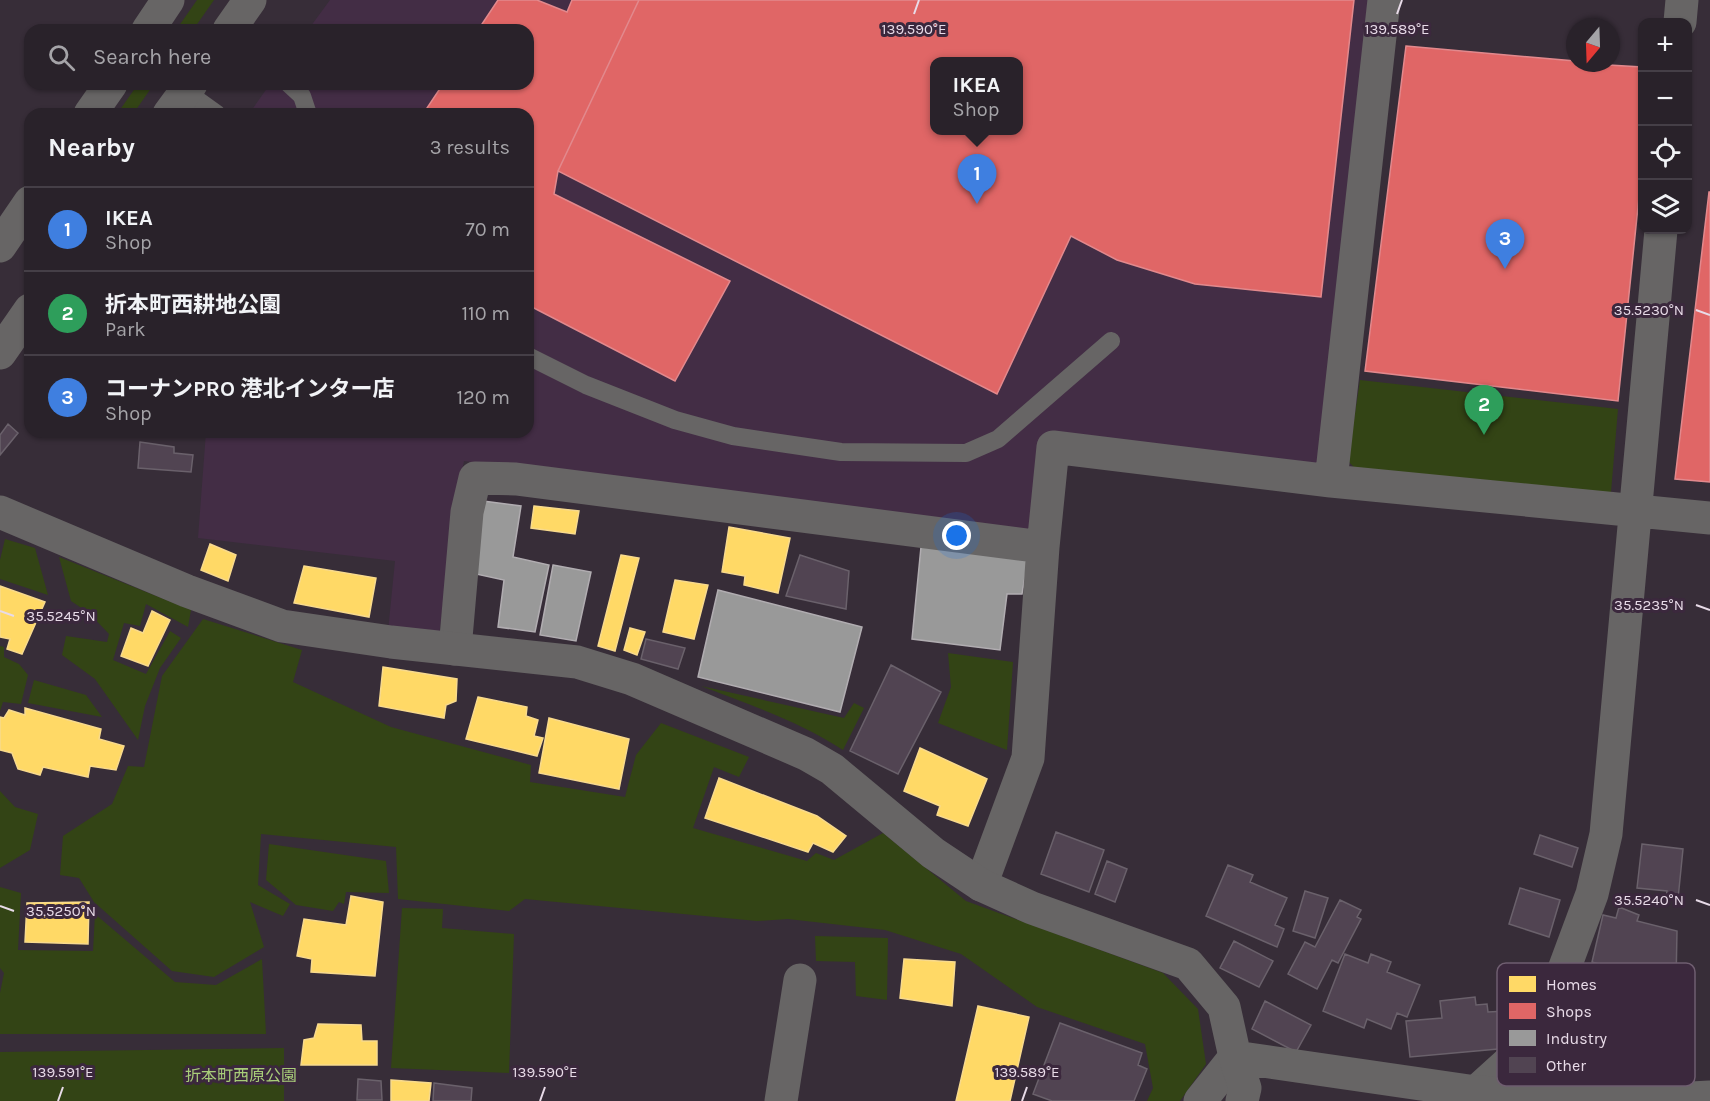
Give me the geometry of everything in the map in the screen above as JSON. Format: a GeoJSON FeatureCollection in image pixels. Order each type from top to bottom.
{"type":"FeatureCollection","features":[{"type":"Feature","properties":{"kind":"street"},"geometry":{"type":"LineString","coordinates":[[152,24],[168,0]]}},
{"type":"Feature","properties":{"kind":"street"},"geometry":{"type":"LineString","coordinates":[[234,24],[250,0]]}},
{"type":"Feature","properties":{"kind":"street"},"geometry":{"type":"LineString","coordinates":[[1331,481],[1384,0]]}},
{"type":"Feature","properties":{"kind":"street"},"geometry":{"type":"LineString","coordinates":[[1680,18],[1682,0]]}},
{"type":"Feature","properties":{"kind":"street"},"geometry":{"type":"LineString","coordinates":[[94,108],[107,90]]}},
{"type":"Feature","properties":{"kind":"street"},"geometry":{"type":"LineString","coordinates":[[0,246],[24,211]]}},
{"type":"Feature","properties":{"kind":"street"},"geometry":{"type":"LineString","coordinates":[[1566,963],[1592,894],[1606,834],[1661,234]]}},
{"type":"Feature","properties":{"kind":"street"},"geometry":{"type":"LineString","coordinates":[[0,353],[24,319]]}},
{"type":"Feature","properties":{"kind":"street"},"geometry":{"type":"LineString","coordinates":[[981,885],[1028,758],[1043,547],[1053,447],[1331,481],[1710,518]]}},
{"type":"Feature","properties":{"kind":"street"},"geometry":{"type":"LineString","coordinates":[[455,649],[467,512],[476,478],[516,479],[1043,547]]}},
{"type":"Feature","properties":{"kind":"street"},"geometry":{"type":"LineString","coordinates":[[1,516],[187,591],[282,626],[391,642],[577,662],[632,679],[806,754],[832,769],[933,853],[981,885],[1032,908],[1188,964],[1224,1007],[1235,1058],[1245,1088],[1242,1101]]}},
{"type":"Feature","properties":{"kind":"street"},"geometry":{"type":"LineString","coordinates":[[781,1101],[800,980]]}},
{"type":"Feature","properties":{"kind":"street"},"geometry":{"type":"LineString","coordinates":[[1235,1058],[1476,1092],[1654,1100],[1710,1097]]}},
{"type":"Feature","properties":{"kind":"street"},"geometry":{"type":"LineString","coordinates":[[1200,1101],[1235,1058]]}},
{"type":"Feature","properties":{"kind":"street"},"geometry":{"type":"LineString","coordinates":[[1476,1092],[1497,1073]]}},
{"type":"Feature","properties":{"kind":"lane"},"geometry":{"type":"LineString","coordinates":[[296,90],[302,96],[306,108]]}},
{"type":"Feature","properties":{"kind":"lane"},"geometry":{"type":"LineString","coordinates":[[182,96],[205,108]]}},
{"type":"Feature","properties":{"kind":"lane"},"geometry":{"type":"LineString","coordinates":[[534,359],[586,385],[675,420],[734,436],[841,452],[966,453],[998,439],[1111,341]]}},
{"type":"Feature","properties":{"kind":"shaded area"},"geometry":{"type":"Polygon","coordinates":[[[330,0],[1370,0],[1319,468],[1048,438],[1039,518],[1024,533],[464,461],[454,510],[439,637],[388,631],[395,561],[198,538],[206,438],[534,438],[534,108],[253,108],[266,90],[534,90],[534,24],[312,24],[330,0]]]}},
{"type":"Feature","properties":{"kind":"green space"},"geometry":{"type":"Polygon","coordinates":[[[197,0],[214,0],[197,24],[180,24],[197,0]]]}},
{"type":"Feature","properties":{"kind":"green space"},"geometry":{"type":"Polygon","coordinates":[[[134,90],[150,90],[137,108],[121,108],[134,90]]]}},
{"type":"Feature","properties":{"kind":"green space"},"geometry":{"type":"Polygon","coordinates":[[[1360,380],[1618,409],[1611,492],[1595,499],[1360,473],[1348,461],[1360,380]]]}},
{"type":"Feature","properties":{"kind":"green space"},"geometry":{"type":"Polygon","coordinates":[[[5,539],[35,548],[48,595],[0,579],[0,560],[5,539]]]}},
{"type":"Feature","properties":{"kind":"green space"},"geometry":{"type":"Polygon","coordinates":[[[59,557],[191,610],[188,627],[146,604],[140,626],[124,623],[113,660],[146,674],[170,631],[181,638],[160,668],[145,706],[138,740],[95,679],[62,655],[66,636],[107,642],[109,634],[89,613],[71,601],[59,557]]]}},
{"type":"Feature","properties":{"kind":"green space"},"geometry":{"type":"Polygon","coordinates":[[[203,619],[302,650],[293,682],[391,727],[531,765],[530,782],[625,797],[636,755],[661,723],[749,757],[739,777],[714,767],[693,828],[807,861],[816,853],[834,860],[883,833],[966,901],[1163,973],[1198,1009],[1206,1064],[1180,1101],[1147,1101],[1153,1088],[1145,1044],[1037,1007],[961,954],[885,930],[788,919],[757,921],[525,899],[509,911],[398,899],[396,847],[261,834],[258,885],[290,904],[283,916],[250,902],[264,947],[214,977],[172,971],[94,902],[79,878],[60,875],[63,836],[112,804],[128,766],[144,767],[162,676],[203,619]]]}},
{"type":"Feature","properties":{"kind":"green space"},"geometry":{"type":"Polygon","coordinates":[[[0,646],[4,647],[4,657],[19,664],[28,675],[21,704],[3,702],[0,711],[0,646]]]}},
{"type":"Feature","properties":{"kind":"green space"},"geometry":{"type":"Polygon","coordinates":[[[948,653],[1013,662],[1007,750],[938,723],[951,687],[948,653]]]}},
{"type":"Feature","properties":{"kind":"green space"},"geometry":{"type":"Polygon","coordinates":[[[34,680],[86,695],[102,717],[28,703],[34,680]]]}},
{"type":"Feature","properties":{"kind":"green space"},"geometry":{"type":"Polygon","coordinates":[[[701,686],[844,718],[854,703],[864,708],[843,750],[792,722],[701,686]]]}},
{"type":"Feature","properties":{"kind":"green space"},"geometry":{"type":"Polygon","coordinates":[[[0,791],[15,807],[38,814],[30,850],[0,868],[0,791]]]}},
{"type":"Feature","properties":{"kind":"green space"},"geometry":{"type":"Polygon","coordinates":[[[269,844],[386,861],[389,893],[346,892],[344,904],[339,902],[333,911],[296,905],[266,880],[269,844]]]}},
{"type":"Feature","properties":{"kind":"green space"},"geometry":{"type":"Polygon","coordinates":[[[0,887],[21,893],[18,950],[93,951],[95,914],[175,982],[216,985],[262,959],[266,1034],[0,1034],[0,993],[4,973],[0,968],[0,887]]]}},
{"type":"Feature","properties":{"kind":"green space"},"geometry":{"type":"Polygon","coordinates":[[[402,908],[443,909],[442,928],[514,934],[509,1073],[391,1068],[402,908]]]}},
{"type":"Feature","properties":{"kind":"green space"},"geometry":{"type":"Polygon","coordinates":[[[815,936],[888,938],[887,1000],[856,996],[855,962],[816,961],[815,936]]]}},
{"type":"Feature","properties":{"kind":"green space","name":"折本町西原公園"},"geometry":{"type":"Polygon","coordinates":[[[284,1048],[284,1101],[0,1101],[0,1052],[284,1048]]]}},
{"type":"Feature","properties":{"kind":"building: Homes"},"geometry":{"type":"Polygon","coordinates":[[[534,506],[579,511],[575,534],[531,528],[534,506]]]}},
{"type":"Feature","properties":{"kind":"building: Homes"},"geometry":{"type":"Polygon","coordinates":[[[729,527],[790,538],[778,593],[744,585],[745,576],[722,572],[729,527]]]}},
{"type":"Feature","properties":{"kind":"building: Homes"},"geometry":{"type":"Polygon","coordinates":[[[210,544],[236,555],[228,581],[201,570],[210,544]]]}},
{"type":"Feature","properties":{"kind":"building: Homes"},"geometry":{"type":"Polygon","coordinates":[[[621,555],[639,558],[615,651],[598,646],[621,555]]]}},
{"type":"Feature","properties":{"kind":"building: Homes"},"geometry":{"type":"Polygon","coordinates":[[[304,566],[376,578],[369,617],[294,603],[304,566]]]}},
{"type":"Feature","properties":{"kind":"building: Homes"},"geometry":{"type":"Polygon","coordinates":[[[675,580],[708,585],[694,639],[663,632],[675,580]]]}},
{"type":"Feature","properties":{"kind":"building: Homes"},"geometry":{"type":"Polygon","coordinates":[[[0,586],[45,602],[22,654],[7,649],[10,639],[0,637],[0,586]]]}},
{"type":"Feature","properties":{"kind":"building: Homes"},"geometry":{"type":"Polygon","coordinates":[[[152,611],[170,620],[148,666],[121,656],[131,628],[143,633],[152,611]]]}},
{"type":"Feature","properties":{"kind":"building: Homes"},"geometry":{"type":"Polygon","coordinates":[[[630,628],[645,632],[637,655],[624,650],[630,628]]]}},
{"type":"Feature","properties":{"kind":"building: Homes"},"geometry":{"type":"Polygon","coordinates":[[[383,667],[457,679],[456,701],[446,705],[444,718],[379,706],[383,667]]]}},
{"type":"Feature","properties":{"kind":"building: Homes"},"geometry":{"type":"Polygon","coordinates":[[[478,697],[527,707],[526,716],[538,720],[534,736],[543,738],[537,756],[466,739],[478,697]]]}},
{"type":"Feature","properties":{"kind":"building: Homes"},"geometry":{"type":"Polygon","coordinates":[[[25,708],[101,729],[99,739],[124,746],[116,770],[90,766],[88,777],[43,767],[40,775],[18,769],[12,753],[0,750],[0,717],[4,718],[9,710],[25,715],[25,708]]]}},
{"type":"Feature","properties":{"kind":"building: Homes"},"geometry":{"type":"Polygon","coordinates":[[[549,718],[629,739],[619,789],[539,773],[549,718]]]}},
{"type":"Feature","properties":{"kind":"building: Homes"},"geometry":{"type":"Polygon","coordinates":[[[920,748],[987,779],[968,826],[937,815],[940,806],[904,791],[920,748]]]}},
{"type":"Feature","properties":{"kind":"building: Homes"},"geometry":{"type":"Polygon","coordinates":[[[719,778],[817,816],[846,836],[833,852],[813,843],[808,852],[705,818],[719,778]]]}},
{"type":"Feature","properties":{"kind":"building: Homes"},"geometry":{"type":"Polygon","coordinates":[[[351,896],[383,902],[375,976],[311,972],[312,959],[297,956],[304,919],[346,925],[351,896]]]}},
{"type":"Feature","properties":{"kind":"building: Homes"},"geometry":{"type":"Polygon","coordinates":[[[89,902],[88,944],[25,942],[27,903],[89,902]]]}},
{"type":"Feature","properties":{"kind":"building: Homes"},"geometry":{"type":"Polygon","coordinates":[[[904,959],[955,962],[952,1006],[900,998],[904,959]]]}},
{"type":"Feature","properties":{"kind":"building: Homes"},"geometry":{"type":"Polygon","coordinates":[[[978,1006],[1029,1017],[1010,1101],[956,1101],[978,1006]]]}},
{"type":"Feature","properties":{"kind":"building: Homes"},"geometry":{"type":"Polygon","coordinates":[[[318,1024],[361,1025],[362,1041],[377,1041],[377,1065],[301,1065],[304,1040],[314,1038],[318,1024]]]}},
{"type":"Feature","properties":{"kind":"building: Homes"},"geometry":{"type":"Polygon","coordinates":[[[391,1080],[431,1083],[429,1101],[391,1101],[391,1080]]]}},
{"type":"Feature","properties":{"kind":"building: Shops"},"geometry":{"type":"Polygon","coordinates":[[[498,0],[537,0],[567,12],[572,0],[639,0],[558,171],[554,194],[730,281],[675,381],[534,308],[534,108],[427,108],[439,90],[534,90],[534,24],[482,24],[498,0]]]}},
{"type":"Feature","properties":{"kind":"building: Shops"},"geometry":{"type":"Polygon","coordinates":[[[639,0],[1354,0],[1321,297],[1195,284],[1117,260],[1071,236],[997,394],[558,171],[639,0]]]}},
{"type":"Feature","properties":{"kind":"building: Shops"},"geometry":{"type":"Polygon","coordinates":[[[1406,46],[1566,60],[1566,72],[1620,72],[1620,66],[1638,67],[1638,207],[1618,401],[1365,371],[1406,46]]]}},
{"type":"Feature","properties":{"kind":"building: Shops"},"geometry":{"type":"Polygon","coordinates":[[[1710,192],[1710,482],[1675,479],[1710,192]]]}},
{"type":"Feature","properties":{"kind":"building: Industry"},"geometry":{"type":"Polygon","coordinates":[[[483,501],[521,506],[513,557],[549,565],[535,632],[498,627],[504,580],[476,574],[483,501]]]}},
{"type":"Feature","properties":{"kind":"building: Industry"},"geometry":{"type":"Polygon","coordinates":[[[921,547],[1029,555],[1022,594],[1007,594],[1000,650],[912,639],[921,547]]]}},
{"type":"Feature","properties":{"kind":"building: Industry"},"geometry":{"type":"Polygon","coordinates":[[[553,565],[591,572],[576,641],[540,635],[553,565]]]}},
{"type":"Feature","properties":{"kind":"building: Industry"},"geometry":{"type":"Polygon","coordinates":[[[718,590],[862,627],[840,712],[698,677],[718,590]]]}},
{"type":"Feature","properties":{"kind":"building: Other"},"geometry":{"type":"Polygon","coordinates":[[[8,424],[18,433],[0,455],[0,435],[8,424]]]}},
{"type":"Feature","properties":{"kind":"building: Other"},"geometry":{"type":"Polygon","coordinates":[[[140,442],[174,447],[174,453],[193,455],[191,472],[138,468],[140,442]]]}},
{"type":"Feature","properties":{"kind":"building: Other"},"geometry":{"type":"Polygon","coordinates":[[[800,555],[849,571],[846,609],[786,596],[800,555]]]}},
{"type":"Feature","properties":{"kind":"building: Other"},"geometry":{"type":"Polygon","coordinates":[[[646,639],[685,648],[678,669],[641,659],[646,639]]]}},
{"type":"Feature","properties":{"kind":"building: Other"},"geometry":{"type":"Polygon","coordinates":[[[891,665],[941,692],[898,774],[850,751],[891,665]]]}},
{"type":"Feature","properties":{"kind":"building: Other"},"geometry":{"type":"Polygon","coordinates":[[[1056,832],[1104,850],[1089,892],[1041,874],[1056,832]]]}},
{"type":"Feature","properties":{"kind":"building: Other"},"geometry":{"type":"Polygon","coordinates":[[[1540,835],[1578,848],[1572,867],[1534,854],[1540,835]]]}},
{"type":"Feature","properties":{"kind":"building: Other"},"geometry":{"type":"Polygon","coordinates":[[[1642,844],[1683,849],[1678,899],[1666,898],[1667,891],[1637,888],[1642,844]]]}},
{"type":"Feature","properties":{"kind":"building: Other"},"geometry":{"type":"Polygon","coordinates":[[[1107,861],[1127,869],[1115,902],[1095,894],[1107,861]]]}},
{"type":"Feature","properties":{"kind":"building: Other"},"geometry":{"type":"Polygon","coordinates":[[[1228,865],[1253,875],[1250,882],[1287,898],[1275,925],[1284,929],[1277,947],[1206,916],[1228,865]]]}},
{"type":"Feature","properties":{"kind":"building: Other"},"geometry":{"type":"Polygon","coordinates":[[[1520,888],[1560,900],[1549,937],[1509,924],[1520,888]]]}},
{"type":"Feature","properties":{"kind":"building: Other"},"geometry":{"type":"Polygon","coordinates":[[[1305,891],[1328,898],[1315,938],[1293,931],[1305,891]]]}},
{"type":"Feature","properties":{"kind":"building: Other"},"geometry":{"type":"Polygon","coordinates":[[[1340,900],[1361,910],[1357,917],[1361,919],[1338,963],[1332,960],[1317,989],[1288,974],[1305,942],[1315,947],[1340,900]]]}},
{"type":"Feature","properties":{"kind":"building: Other"},"geometry":{"type":"Polygon","coordinates":[[[1619,907],[1639,915],[1637,921],[1677,931],[1676,963],[1592,962],[1603,915],[1616,918],[1619,907]]]}},
{"type":"Feature","properties":{"kind":"building: Other"},"geometry":{"type":"Polygon","coordinates":[[[1234,941],[1273,961],[1259,987],[1220,968],[1234,941]]]}},
{"type":"Feature","properties":{"kind":"building: Other"},"geometry":{"type":"Polygon","coordinates":[[[1345,954],[1368,963],[1371,954],[1391,962],[1387,972],[1420,985],[1407,1017],[1397,1013],[1391,1029],[1367,1019],[1364,1028],[1323,1011],[1345,954]]]}},
{"type":"Feature","properties":{"kind":"building: Other"},"geometry":{"type":"Polygon","coordinates":[[[1475,997],[1476,1005],[1487,1004],[1488,1012],[1497,1012],[1497,1049],[1410,1057],[1406,1021],[1442,1018],[1440,1001],[1475,997]]]}},
{"type":"Feature","properties":{"kind":"building: Other"},"geometry":{"type":"Polygon","coordinates":[[[1265,1001],[1311,1025],[1296,1052],[1252,1029],[1265,1001]]]}},
{"type":"Feature","properties":{"kind":"building: Other"},"geometry":{"type":"Polygon","coordinates":[[[1060,1023],[1142,1053],[1138,1065],[1147,1069],[1134,1101],[1052,1101],[1033,1094],[1060,1023]]]}},
{"type":"Feature","properties":{"kind":"building: Other"},"geometry":{"type":"Polygon","coordinates":[[[358,1079],[381,1081],[382,1100],[357,1100],[358,1079]]]}},
{"type":"Feature","properties":{"kind":"building: Other"},"geometry":{"type":"Polygon","coordinates":[[[434,1083],[472,1088],[471,1101],[433,1101],[434,1083]]]}},
{"type":"Feature","properties":{"kind":"place","name":"IKEA"},"geometry":{"type":"Point","coordinates":[977,204]}},
{"type":"Feature","properties":{"kind":"place","name":"コーナンPRO 港北インター店"},"geometry":{"type":"Point","coordinates":[1505,269]}},
{"type":"Feature","properties":{"kind":"place","name":"折本町西耕地公園"},"geometry":{"type":"Point","coordinates":[1484,435]}}]}
